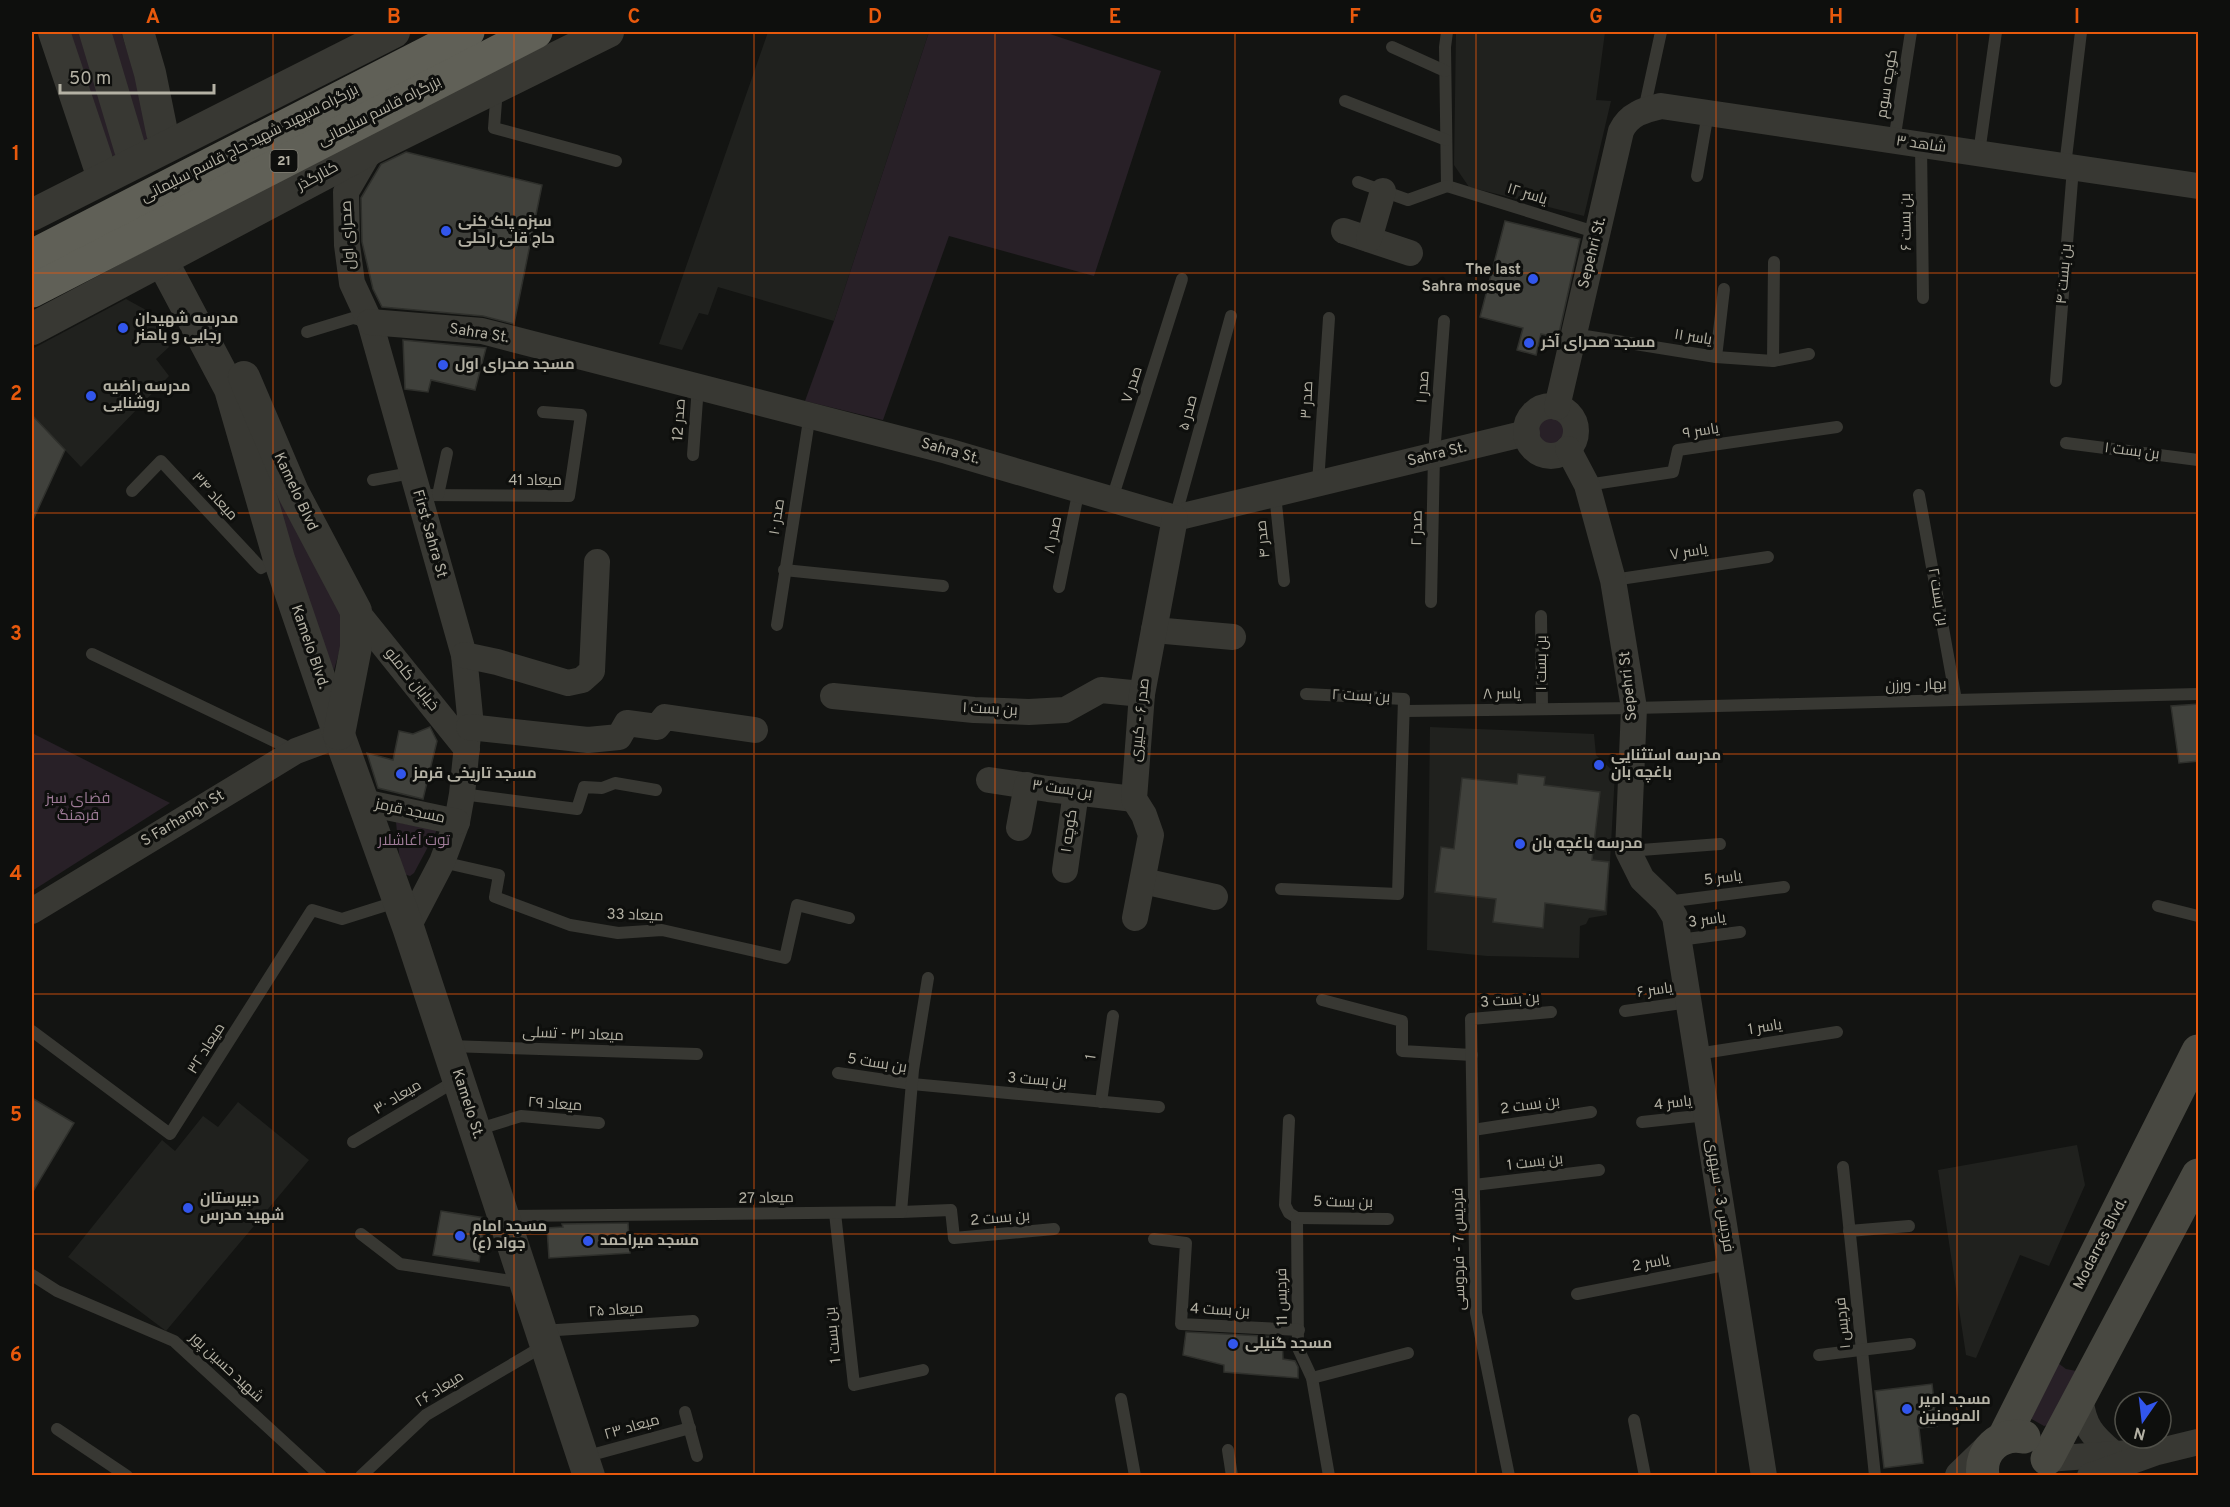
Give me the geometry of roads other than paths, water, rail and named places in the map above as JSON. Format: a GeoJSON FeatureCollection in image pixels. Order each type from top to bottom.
{"type":"FeatureCollection","features":[{"type":"Feature","properties":{"kind":"highway","name":"بزرگراه سپهبد شهید حاج قاسم سلیمانی"},"geometry":{"type":"LineString","coordinates":[[32,256],[468,32]]}},
{"type":"Feature","properties":{"kind":"highway","name":"بزرگراه قاسم سلیمانی"},"geometry":{"type":"LineString","coordinates":[[32,291],[536,32]]}},
{"type":"Feature","properties":{"kind":"main road","name":"Modarres Blvd."},"geometry":{"type":"LineString","coordinates":[[1992,1454],[2059,1329],[2199,1051]]}},
{"type":"Feature","properties":{"kind":"main road"},"geometry":{"type":"LineString","coordinates":[[2047,1467],[2080,1398],[2199,1175]]}},
{"type":"Feature","properties":{"kind":"main road"},"geometry":{"type":"LineString","coordinates":[[2059,1329],[2057,1338],[2059,1351],[2062,1357],[2071,1362],[2086,1364],[2098,1358],[2105,1350]]}},
{"type":"Feature","properties":{"kind":"main road"},"geometry":{"type":"LineString","coordinates":[[1992,1454],[2017,1436],[2030,1439],[2040,1448],[2047,1467]]}},
{"type":"Feature","properties":{"kind":"street"},"geometry":{"type":"LineString","coordinates":[[54,32],[103,178]]}},
{"type":"Feature","properties":{"kind":"street"},"geometry":{"type":"LineString","coordinates":[[95,32],[130,149]]}},
{"type":"Feature","properties":{"kind":"street"},"geometry":{"type":"LineString","coordinates":[[138,32],[150,73],[162,132]]}},
{"type":"Feature","properties":{"kind":"street"},"geometry":{"type":"LineString","coordinates":[[32,215],[394,32]]}},
{"type":"Feature","properties":{"kind":"street","name":"کنارگذر"},"geometry":{"type":"LineString","coordinates":[[32,329],[165,267],[370,149],[608,32]]}},
{"type":"Feature","properties":{"kind":"street","name":"شاهد ۳"},"geometry":{"type":"LineString","coordinates":[[1644,110],[1661,106],[2199,186]]}},
{"type":"Feature","properties":{"kind":"street","name":"Sepehri St."},"geometry":{"type":"LineString","coordinates":[[1557,407],[1621,131],[1627,121],[1644,110]]}},
{"type":"Feature","properties":{"kind":"street","name":"صحرای اول"},"geometry":{"type":"LineString","coordinates":[[370,149],[346,192],[347,245],[352,283],[370,322]]}},
{"type":"Feature","properties":{"kind":"street"},"geometry":{"type":"LineString","coordinates":[[1369,239],[1383,191]]}},
{"type":"Feature","properties":{"kind":"street"},"geometry":{"type":"LineString","coordinates":[[1344,231],[1410,253]]}},
{"type":"Feature","properties":{"kind":"street","name":"Kamelo Blvd"},"geometry":{"type":"LineString","coordinates":[[165,267],[161,292],[212,389],[237,414],[279,559]]}},
{"type":"Feature","properties":{"kind":"street","name":"Kamelo Blvd"},"geometry":{"type":"LineString","coordinates":[[165,267],[198,302],[245,378],[293,492],[356,611],[356,647],[339,735]]}},
{"type":"Feature","properties":{"kind":"street","name":"Sahra St."},"geometry":{"type":"LineString","coordinates":[[370,322],[482,331],[810,414],[947,451],[1175,518],[1527,433]]}},
{"type":"Feature","properties":{"kind":"street","name":"First Sahra St"},"geometry":{"type":"LineString","coordinates":[[370,322],[422,488],[464,655],[470,716],[468,738]]}},
{"type":"Feature","properties":{"kind":"street"},"geometry":{"type":"LineString","coordinates":[[1544,407],[1557,407],[1569,413],[1575,424],[1575,437],[1568,449],[1556,455],[1543,454],[1532,446],[1527,426],[1533,414],[1544,407]]}},
{"type":"Feature","properties":{"kind":"street","name":"Sepehri St"},"geometry":{"type":"LineString","coordinates":[[1568,449],[1587,485],[1613,580],[1634,708],[1628,851],[1642,879],[1673,920]]}},
{"type":"Feature","properties":{"kind":"street","name":"صدر ۶ - کبیری"},"geometry":{"type":"LineString","coordinates":[[1134,799],[1142,694],[1175,518]]}},
{"type":"Feature","properties":{"kind":"street","name":"Kamelo Blvd."},"geometry":{"type":"LineString","coordinates":[[279,559],[339,735]]}},
{"type":"Feature","properties":{"kind":"street"},"geometry":{"type":"LineString","coordinates":[[464,655],[497,662],[568,684],[582,680],[592,671],[597,562]]}},
{"type":"Feature","properties":{"kind":"street","name":"خیابان کاملو"},"geometry":{"type":"LineString","coordinates":[[356,611],[468,738]]}},
{"type":"Feature","properties":{"kind":"street"},"geometry":{"type":"LineString","coordinates":[[1154,630],[1233,637]]}},
{"type":"Feature","properties":{"kind":"street","name":"بن بست ۱"},"geometry":{"type":"LineString","coordinates":[[833,696],[974,710],[1029,712],[1065,710],[1101,690],[1142,694]]}},
{"type":"Feature","properties":{"kind":"street"},"geometry":{"type":"LineString","coordinates":[[399,901],[404,884],[424,885],[439,869],[457,822],[468,738],[588,740],[619,737],[627,723],[657,727],[665,717],[755,730]]}},
{"type":"Feature","properties":{"kind":"street","name":"S Farhangh St"},"geometry":{"type":"LineString","coordinates":[[32,911],[296,751],[339,735]]}},
{"type":"Feature","properties":{"kind":"street","name":"Kamelo St."},"geometry":{"type":"LineString","coordinates":[[339,735],[399,901],[586,1466]]}},
{"type":"Feature","properties":{"kind":"street","name":"بن بست ۳"},"geometry":{"type":"LineString","coordinates":[[989,780],[1134,799]]}},
{"type":"Feature","properties":{"kind":"street"},"geometry":{"type":"LineString","coordinates":[[1019,828],[1027,785]]}},
{"type":"Feature","properties":{"kind":"street","name":"کوچه ۱"},"geometry":{"type":"LineString","coordinates":[[1065,870],[1076,792]]}},
{"type":"Feature","properties":{"kind":"street"},"geometry":{"type":"LineString","coordinates":[[1134,799],[1144,815],[1151,835],[1135,918]]}},
{"type":"Feature","properties":{"kind":"street","name":"مسجد قرمز"},"geometry":{"type":"LineString","coordinates":[[363,802],[457,822]]}},
{"type":"Feature","properties":{"kind":"street"},"geometry":{"type":"LineString","coordinates":[[399,901],[439,869]]}},
{"type":"Feature","properties":{"kind":"street"},"geometry":{"type":"LineString","coordinates":[[1143,881],[1215,897]]}},
{"type":"Feature","properties":{"kind":"street","name":"فردیس 3 - سپهری"},"geometry":{"type":"LineString","coordinates":[[1673,920],[1689,1002],[1764,1476]]}},
{"type":"Feature","properties":{"kind":"street"},"geometry":{"type":"LineString","coordinates":[[2080,1398],[2083,1418],[2087,1428],[2096,1439],[2113,1453],[2147,1462]]}},
{"type":"Feature","properties":{"kind":"street"},"geometry":{"type":"LineString","coordinates":[[2090,1476],[2147,1462],[2199,1442]]}},
{"type":"Feature","properties":{"kind":"street"},"geometry":{"type":"LineString","coordinates":[[2047,1467],[2113,1453]]}},
{"type":"Feature","properties":{"kind":"street"},"geometry":{"type":"LineString","coordinates":[[1962,1476],[1992,1454]]}},
{"type":"Feature","properties":{"kind":"lane"},"geometry":{"type":"LineString","coordinates":[[1358,183],[1408,200],[1447,186],[1444,47],[1447,32]]}},
{"type":"Feature","properties":{"kind":"lane"},"geometry":{"type":"LineString","coordinates":[[1644,110],[1661,32]]}},
{"type":"Feature","properties":{"kind":"lane","name":"کوچه سوم"},"geometry":{"type":"LineString","coordinates":[[1894,141],[1911,32]]}},
{"type":"Feature","properties":{"kind":"lane"},"geometry":{"type":"LineString","coordinates":[[1978,153],[1996,32]]}},
{"type":"Feature","properties":{"kind":"lane","name":"بن بست ۴"},"geometry":{"type":"LineString","coordinates":[[2056,381],[2069,167],[2081,32]]}},
{"type":"Feature","properties":{"kind":"lane"},"geometry":{"type":"LineString","coordinates":[[1392,47],[1445,71]]}},
{"type":"Feature","properties":{"kind":"lane"},"geometry":{"type":"LineString","coordinates":[[497,87],[494,128],[616,160]]}},
{"type":"Feature","properties":{"kind":"lane"},"geometry":{"type":"LineString","coordinates":[[1345,100],[1446,140]]}},
{"type":"Feature","properties":{"kind":"lane"},"geometry":{"type":"LineString","coordinates":[[1697,177],[1708,113]]}},
{"type":"Feature","properties":{"kind":"lane","name":"بن بست ۶"},"geometry":{"type":"LineString","coordinates":[[1922,145],[1923,298]]}},
{"type":"Feature","properties":{"kind":"lane","name":"یاسر ۱۲"},"geometry":{"type":"LineString","coordinates":[[1447,186],[1598,233]]}},
{"type":"Feature","properties":{"kind":"lane"},"geometry":{"type":"LineString","coordinates":[[1773,361],[1774,262]]}},
{"type":"Feature","properties":{"kind":"lane","name":"صدر ۷"},"geometry":{"type":"LineString","coordinates":[[1112,499],[1182,279]]}},
{"type":"Feature","properties":{"kind":"lane"},"geometry":{"type":"LineString","coordinates":[[1716,357],[1724,289]]}},
{"type":"Feature","properties":{"kind":"lane","name":"صدر ۵"},"geometry":{"type":"LineString","coordinates":[[1175,518],[1231,316]]}},
{"type":"Feature","properties":{"kind":"lane"},"geometry":{"type":"LineString","coordinates":[[307,332],[353,318],[370,322]]}},
{"type":"Feature","properties":{"kind":"lane","name":"صدر ۳"},"geometry":{"type":"LineString","coordinates":[[1318,483],[1329,318]]}},
{"type":"Feature","properties":{"kind":"lane","name":"صدر ۱"},"geometry":{"type":"LineString","coordinates":[[1434,455],[1444,321]]}},
{"type":"Feature","properties":{"kind":"lane","name":"یاسر ۱۱"},"geometry":{"type":"LineString","coordinates":[[1573,333],[1716,357],[1773,361],[1809,354]]}},
{"type":"Feature","properties":{"kind":"lane","name":"صدر 12"},"geometry":{"type":"LineString","coordinates":[[693,455],[698,386]]}},
{"type":"Feature","properties":{"kind":"lane","name":"میعاد 41"},"geometry":{"type":"LineString","coordinates":[[422,488],[569,496],[581,415],[543,412]]}},
{"type":"Feature","properties":{"kind":"lane","name":"صدر ۱۰"},"geometry":{"type":"LineString","coordinates":[[777,625],[810,414]]}},
{"type":"Feature","properties":{"kind":"lane","name":"یاسر ۹"},"geometry":{"type":"LineString","coordinates":[[1587,485],[1673,472],[1678,450],[1837,427]]}},
{"type":"Feature","properties":{"kind":"lane","name":"بن بست ۱"},"geometry":{"type":"LineString","coordinates":[[2066,443],[2199,460]]}},
{"type":"Feature","properties":{"kind":"lane"},"geometry":{"type":"LineString","coordinates":[[373,480],[422,488],[447,453]]}},
{"type":"Feature","properties":{"kind":"lane","name":"صدر ۲"},"geometry":{"type":"LineString","coordinates":[[1431,602],[1434,455]]}},
{"type":"Feature","properties":{"kind":"lane","name":"میعاد ۳۴"},"geometry":{"type":"LineString","coordinates":[[132,491],[161,461],[261,568],[279,559]]}},
{"type":"Feature","properties":{"kind":"lane","name":"صدر ۸"},"geometry":{"type":"LineString","coordinates":[[1059,587],[1079,489]]}},
{"type":"Feature","properties":{"kind":"lane","name":"صدر ۴"},"geometry":{"type":"LineString","coordinates":[[1275,494],[1284,581]]}},
{"type":"Feature","properties":{"kind":"lane","name":"بن بست ۲"},"geometry":{"type":"LineString","coordinates":[[1919,495],[1956,700]]}},
{"type":"Feature","properties":{"kind":"lane","name":"یاسر ۷"},"geometry":{"type":"LineString","coordinates":[[1613,580],[1768,556]]}},
{"type":"Feature","properties":{"kind":"lane"},"geometry":{"type":"LineString","coordinates":[[784,570],[943,586]]}},
{"type":"Feature","properties":{"kind":"lane","name":"بن بست ۱"},"geometry":{"type":"LineString","coordinates":[[1541,616],[1542,709]]}},
{"type":"Feature","properties":{"kind":"lane"},"geometry":{"type":"LineString","coordinates":[[92,654],[296,751]]}},
{"type":"Feature","properties":{"kind":"lane","name":"بن بست ۲"},"geometry":{"type":"LineString","coordinates":[[1306,694],[1404,699],[1405,711]]}},
{"type":"Feature","properties":{"kind":"lane","name":"بهار - ورزن"},"geometry":{"type":"LineString","coordinates":[[1634,708],[2199,694]]}},
{"type":"Feature","properties":{"kind":"lane","name":"یاسر ۸"},"geometry":{"type":"LineString","coordinates":[[1405,711],[1634,708]]}},
{"type":"Feature","properties":{"kind":"lane"},"geometry":{"type":"LineString","coordinates":[[1281,889],[1398,894],[1405,711]]}},
{"type":"Feature","properties":{"kind":"lane"},"geometry":{"type":"LineString","coordinates":[[462,794],[576,810],[584,787],[602,788],[615,783],[656,790]]}},
{"type":"Feature","properties":{"kind":"lane"},"geometry":{"type":"LineString","coordinates":[[1628,851],[1720,844]]}},
{"type":"Feature","properties":{"kind":"lane","name":"میعاد 33"},"geometry":{"type":"LineString","coordinates":[[439,869],[499,875],[495,897],[570,925],[618,933],[662,930],[784,958],[797,905],[849,918]]}},
{"type":"Feature","properties":{"kind":"lane","name":"یاسر 5"},"geometry":{"type":"LineString","coordinates":[[1673,920],[1784,886]]}},
{"type":"Feature","properties":{"kind":"lane","name":"میعاد ۳۲"},"geometry":{"type":"LineString","coordinates":[[32,1031],[170,1134],[312,910],[342,919],[399,901]]}},
{"type":"Feature","properties":{"kind":"lane"},"geometry":{"type":"LineString","coordinates":[[2158,906],[2199,916]]}},
{"type":"Feature","properties":{"kind":"lane","name":"یاسر 3"},"geometry":{"type":"LineString","coordinates":[[1673,920],[1740,932]]}},
{"type":"Feature","properties":{"kind":"lane"},"geometry":{"type":"LineString","coordinates":[[901,1212],[912,1084],[928,978]]}},
{"type":"Feature","properties":{"kind":"lane"},"geometry":{"type":"LineString","coordinates":[[1322,1000],[1402,1021],[1402,1051],[1472,1055]]}},
{"type":"Feature","properties":{"kind":"lane","name":"یاسر ۶"},"geometry":{"type":"LineString","coordinates":[[1625,1011],[1689,1002]]}},
{"type":"Feature","properties":{"kind":"lane","name":"بن بست 3"},"geometry":{"type":"LineString","coordinates":[[1471,1019],[1551,1012]]}},
{"type":"Feature","properties":{"kind":"lane","name":"1"},"geometry":{"type":"LineString","coordinates":[[1101,1102],[1113,1016]]}},
{"type":"Feature","properties":{"kind":"lane","name":"فردیس 7 - فردوسی"},"geometry":{"type":"LineString","coordinates":[[1471,1019],[1476,1313],[1509,1476]]}},
{"type":"Feature","properties":{"kind":"lane","name":"یاسر 1"},"geometry":{"type":"LineString","coordinates":[[1697,1054],[1838,1032]]}},
{"type":"Feature","properties":{"kind":"lane","name":"میعاد ۳۱ - تسلی"},"geometry":{"type":"LineString","coordinates":[[447,1046],[697,1054]]}},
{"type":"Feature","properties":{"kind":"lane","name":"بن بست 5"},"geometry":{"type":"LineString","coordinates":[[838,1073],[912,1084]]}},
{"type":"Feature","properties":{"kind":"lane","name":"میعاد ۳۰"},"geometry":{"type":"LineString","coordinates":[[353,1142],[458,1080]]}},
{"type":"Feature","properties":{"kind":"lane","name":"بن بست 3"},"geometry":{"type":"LineString","coordinates":[[912,1084],[1160,1107]]}},
{"type":"Feature","properties":{"kind":"lane","name":"بن بست 2"},"geometry":{"type":"LineString","coordinates":[[1473,1130],[1591,1113]]}},
{"type":"Feature","properties":{"kind":"lane","name":"یاسر 4"},"geometry":{"type":"LineString","coordinates":[[1642,1122],[1707,1115]]}},
{"type":"Feature","properties":{"kind":"lane","name":"میعاد ۲۹"},"geometry":{"type":"LineString","coordinates":[[475,1131],[521,1116],[599,1123]]}},
{"type":"Feature","properties":{"kind":"lane","name":"فردیس 11"},"geometry":{"type":"LineString","coordinates":[[1289,1120],[1285,1205],[1289,1213],[1298,1218],[1298,1348],[1312,1378],[1329,1476]]}},
{"type":"Feature","properties":{"kind":"lane","name":"فردیس ۱"},"geometry":{"type":"LineString","coordinates":[[1843,1167],[1875,1476]]}},
{"type":"Feature","properties":{"kind":"lane","name":"بن بست 1"},"geometry":{"type":"LineString","coordinates":[[1474,1185],[1599,1170]]}},
{"type":"Feature","properties":{"kind":"lane","name":"بن بست 2"},"geometry":{"type":"LineString","coordinates":[[901,1212],[951,1210],[954,1238],[1054,1229]]}},
{"type":"Feature","properties":{"kind":"lane","name":"میعاد 27"},"geometry":{"type":"LineString","coordinates":[[504,1216],[901,1212]]}},
{"type":"Feature","properties":{"kind":"lane","name":"بن بست 1"},"geometry":{"type":"LineString","coordinates":[[835,1214],[854,1385],[922,1370]]}},
{"type":"Feature","properties":{"kind":"lane","name":"بن بست 5"},"geometry":{"type":"LineString","coordinates":[[1298,1218],[1388,1219]]}},
{"type":"Feature","properties":{"kind":"lane"},"geometry":{"type":"LineString","coordinates":[[1849,1231],[1909,1226]]}},
{"type":"Feature","properties":{"kind":"lane"},"geometry":{"type":"LineString","coordinates":[[361,1234],[400,1264],[525,1283]]}},
{"type":"Feature","properties":{"kind":"lane","name":"بن بست 4"},"geometry":{"type":"LineString","coordinates":[[1154,1239],[1186,1243],[1181,1324],[1299,1330]]}},
{"type":"Feature","properties":{"kind":"lane","name":"یاسر 2"},"geometry":{"type":"LineString","coordinates":[[1577,1293],[1730,1264]]}},
{"type":"Feature","properties":{"kind":"lane","name":"شهید حسین پور"},"geometry":{"type":"LineString","coordinates":[[32,1275],[57,1292],[174,1341],[321,1476]]}},
{"type":"Feature","properties":{"kind":"lane","name":"میعاد ۲۵"},"geometry":{"type":"LineString","coordinates":[[544,1338],[693,1321]]}},
{"type":"Feature","properties":{"kind":"lane","name":"میعاد ۲۶"},"geometry":{"type":"LineString","coordinates":[[361,1476],[426,1415],[544,1338]]}},
{"type":"Feature","properties":{"kind":"lane"},"geometry":{"type":"LineString","coordinates":[[1819,1355],[1910,1344]]}},
{"type":"Feature","properties":{"kind":"lane"},"geometry":{"type":"LineString","coordinates":[[1312,1378],[1408,1353]]}},
{"type":"Feature","properties":{"kind":"lane"},"geometry":{"type":"LineString","coordinates":[[1121,1399],[1134,1476]]}},
{"type":"Feature","properties":{"kind":"lane"},"geometry":{"type":"LineString","coordinates":[[686,1412],[697,1456]]}},
{"type":"Feature","properties":{"kind":"lane"},"geometry":{"type":"LineString","coordinates":[[1634,1420],[1646,1476]]}},
{"type":"Feature","properties":{"kind":"lane","name":"میعاد ۲۳"},"geometry":{"type":"LineString","coordinates":[[586,1466],[690,1428]]}},
{"type":"Feature","properties":{"kind":"lane"},"geometry":{"type":"LineString","coordinates":[[57,1429],[127,1476]]}},
{"type":"Feature","properties":{"kind":"lane"},"geometry":{"type":"LineString","coordinates":[[1228,1450],[1232,1476]]}},
{"type":"Feature","properties":{"kind":"place","name":"سبزه پاک کنی حاج قلی راحلی"},"geometry":{"type":"Point","coordinates":[446,231]}},
{"type":"Feature","properties":{"kind":"place","name":"The last Sahra mosque"},"geometry":{"type":"Point","coordinates":[1533,279]}},
{"type":"Feature","properties":{"kind":"place","name":"مدرسه شهیدان رجایی و باهنر"},"geometry":{"type":"Point","coordinates":[123,328]}},
{"type":"Feature","properties":{"kind":"place","name":"مسجد صحرای آخر"},"geometry":{"type":"Point","coordinates":[1529,343]}},
{"type":"Feature","properties":{"kind":"place","name":"مسجد صحرای اول"},"geometry":{"type":"Point","coordinates":[443,365]}},
{"type":"Feature","properties":{"kind":"place","name":"مدرسه راضیه روشنایی"},"geometry":{"type":"Point","coordinates":[91,396]}},
{"type":"Feature","properties":{"kind":"place","name":"مدرسه استثنایی باغچه بان"},"geometry":{"type":"Point","coordinates":[1599,765]}},
{"type":"Feature","properties":{"kind":"place","name":"مسجد تاریخی قرمز"},"geometry":{"type":"Point","coordinates":[401,774]}},
{"type":"Feature","properties":{"kind":"place","name":"مدرسه باغچه بان"},"geometry":{"type":"Point","coordinates":[1520,844]}},
{"type":"Feature","properties":{"kind":"place","name":"دبیرستان شهید مدرس"},"geometry":{"type":"Point","coordinates":[188,1208]}},
{"type":"Feature","properties":{"kind":"place","name":"مسجد امام جواد (ع)"},"geometry":{"type":"Point","coordinates":[460,1236]}},
{"type":"Feature","properties":{"kind":"place","name":"مسجد میراحمد"},"geometry":{"type":"Point","coordinates":[588,1241]}},
{"type":"Feature","properties":{"kind":"place","name":"مسجد گنیلی"},"geometry":{"type":"Point","coordinates":[1233,1344]}},
{"type":"Feature","properties":{"kind":"place","name":"مسجد امیر المومنین"},"geometry":{"type":"Point","coordinates":[1907,1409]}},
{"type":"Feature","properties":{"kind":"park label","name":"فضای سبز فرهنگ"},"geometry":{"type":"Point","coordinates":[78,808]}},
{"type":"Feature","properties":{"kind":"park label","name":"توت آغاشلار"},"geometry":{"type":"Point","coordinates":[414,841]}}]}
